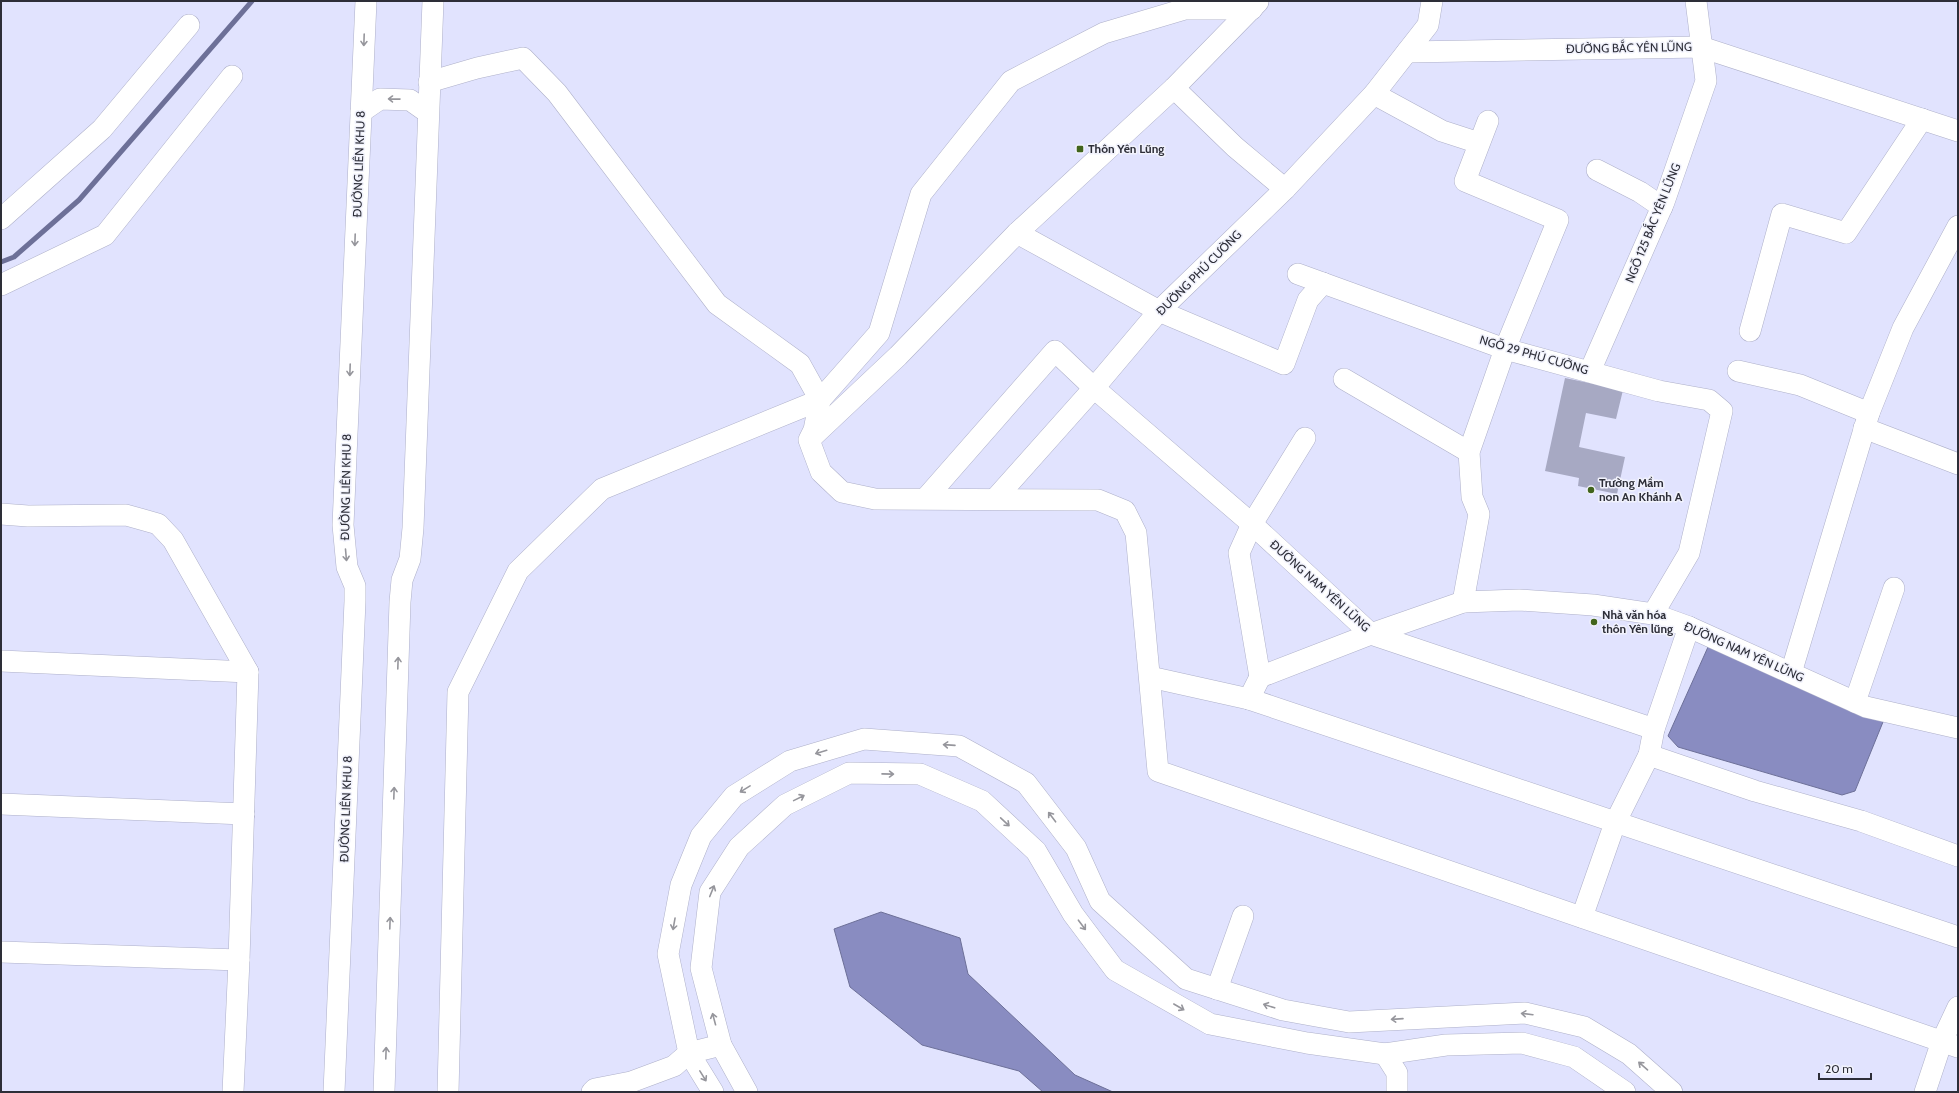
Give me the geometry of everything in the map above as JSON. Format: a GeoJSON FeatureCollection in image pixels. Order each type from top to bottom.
{"type":"FeatureCollection","features":[{"type":"Feature","properties":{"kind":"street","name":"ĐƯỜNG LIÊN KHU 8"},"geometry":{"type":"LineString","coordinates":[[334,1092],[355,601],[355,586],[347,567],[343,525],[366,1]]}},
{"type":"Feature","properties":{"kind":"street"},"geometry":{"type":"LineString","coordinates":[[384,1092],[400,602],[402,580],[410,559],[413,528],[428,82],[433,1]]}},
{"type":"Feature","properties":{"kind":"street","name":"ĐƯỜNG PHÚ CƯỜNG"},"geometry":{"type":"LineString","coordinates":[[995,499],[1094,388],[1159,311],[1286,189],[1374,94],[1428,25],[1432,1]]}},
{"type":"Feature","properties":{"kind":"street","name":"NGÕ 125 BẮC YÊN LŨNG"},"geometry":{"type":"LineString","coordinates":[[1590,371],[1662,207],[1706,81],[1696,1]]}},
{"type":"Feature","properties":{"kind":"street"},"geometry":{"type":"LineString","coordinates":[[809,440],[898,356],[1018,233],[1174,88],[1255,5]]}},
{"type":"Feature","properties":{"kind":"street"},"geometry":{"type":"LineString","coordinates":[[448,1092],[458,692],[518,571],[602,489],[820,400],[879,333],[921,194],[1011,81],[1104,33],[1185,9],[1255,5]]}},
{"type":"Feature","properties":{"kind":"street"},"geometry":{"type":"LineString","coordinates":[[1,219],[102,130],[189,25]]}},
{"type":"Feature","properties":{"kind":"street","name":"ĐƯỜNG BẮC YÊN LŨNG"},"geometry":{"type":"LineString","coordinates":[[1407,52],[1701,47],[1922,118],[1958,132]]}},
{"type":"Feature","properties":{"kind":"street"},"geometry":{"type":"LineString","coordinates":[[428,82],[476,68],[523,58],[557,93],[717,304],[800,364],[820,400],[814,430],[809,440],[821,472],[842,492],[875,499],[926,498],[1098,500],[1125,511],[1136,534],[1158,771],[1950,1044]]}},
{"type":"Feature","properties":{"kind":"street"},"geometry":{"type":"LineString","coordinates":[[1,285],[105,235],[232,76]]}},
{"type":"Feature","properties":{"kind":"street"},"geometry":{"type":"LineString","coordinates":[[1174,88],[1235,147],[1286,189]]}},
{"type":"Feature","properties":{"kind":"street"},"geometry":{"type":"LineString","coordinates":[[1374,94],[1442,131],[1479,143]]}},
{"type":"Feature","properties":{"kind":"street"},"geometry":{"type":"LineString","coordinates":[[361,112],[380,99],[410,100],[428,112]]}},
{"type":"Feature","properties":{"kind":"street"},"geometry":{"type":"LineString","coordinates":[[1750,331],[1782,214],[1846,233],[1922,118]]}},
{"type":"Feature","properties":{"kind":"street"},"geometry":{"type":"LineString","coordinates":[[1463,602],[1480,514],[1472,497],[1469,452],[1505,350],[1558,220],[1465,181],[1488,121]]}},
{"type":"Feature","properties":{"kind":"street"},"geometry":{"type":"LineString","coordinates":[[1597,170],[1640,192],[1662,207]]}},
{"type":"Feature","properties":{"kind":"street"},"geometry":{"type":"LineString","coordinates":[[1791,673],[1866,421],[1903,328],[1958,226]]}},
{"type":"Feature","properties":{"kind":"street"},"geometry":{"type":"LineString","coordinates":[[1018,233],[1159,311],[1284,364],[1308,300],[1324,283]]}},
{"type":"Feature","properties":{"kind":"street","name":"NGÕ 29 PHÚ CƯỜNG"},"geometry":{"type":"LineString","coordinates":[[1298,274],[1505,350],[1590,371],[1659,391],[1709,400],[1722,411],[1689,553],[1653,614]]}},
{"type":"Feature","properties":{"kind":"street"},"geometry":{"type":"LineString","coordinates":[[879,333],[898,356]]}},
{"type":"Feature","properties":{"kind":"street","name":"ĐƯỜNG NAM YÊN LŨNG"},"geometry":{"type":"LineString","coordinates":[[926,498],[1055,351],[1094,388],[1252,524],[1371,634],[1463,602],[1519,600],[1593,605],[1653,614],[1689,627],[1866,707],[1958,728]]}},
{"type":"Feature","properties":{"kind":"street"},"geometry":{"type":"LineString","coordinates":[[1738,371],[1800,385],[1866,421],[1958,464]]}},
{"type":"Feature","properties":{"kind":"street"},"geometry":{"type":"LineString","coordinates":[[1344,379],[1469,452]]}},
{"type":"Feature","properties":{"kind":"street"},"geometry":{"type":"LineString","coordinates":[[1249,699],[1260,677],[1239,553],[1252,524],[1305,438]]}},
{"type":"Feature","properties":{"kind":"street"},"geometry":{"type":"LineString","coordinates":[[1,514],[28,516],[126,515],[158,524],[172,540],[248,672],[239,960],[233,1092]]}},
{"type":"Feature","properties":{"kind":"street"},"geometry":{"type":"LineString","coordinates":[[1855,702],[1894,588]]}},
{"type":"Feature","properties":{"kind":"street"},"geometry":{"type":"LineString","coordinates":[[1582,917],[1615,823],[1649,755],[1654,729],[1689,627]]}},
{"type":"Feature","properties":{"kind":"street"},"geometry":{"type":"LineString","coordinates":[[1260,677],[1371,634],[1654,729]]}},
{"type":"Feature","properties":{"kind":"street"},"geometry":{"type":"LineString","coordinates":[[1,662],[248,672]]}},
{"type":"Feature","properties":{"kind":"street"},"geometry":{"type":"LineString","coordinates":[[1150,677],[1249,699],[1958,938]]}},
{"type":"Feature","properties":{"kind":"street"},"geometry":{"type":"LineString","coordinates":[[713,1092],[689,1053],[668,954],[681,885],[701,836],[734,796],[790,761],[864,739],[959,746],[1026,783],[1076,848],[1100,901],[1186,979],[1283,1010],[1349,1022],[1525,1013],[1584,1027],[1629,1054],[1672,1092]]}},
{"type":"Feature","properties":{"kind":"street"},"geometry":{"type":"LineString","coordinates":[[1649,755],[1755,791],[1861,822],[1958,856]]}},
{"type":"Feature","properties":{"kind":"street"},"geometry":{"type":"LineString","coordinates":[[747,1092],[721,1045],[701,968],[710,892],[739,847],[785,805],[850,773],[920,774],[982,801],[1036,851],[1073,914],[1115,970],[1210,1024],[1307,1043],[1385,1054],[1446,1044],[1522,1043],[1574,1057],[1625,1092]]}},
{"type":"Feature","properties":{"kind":"street"},"geometry":{"type":"LineString","coordinates":[[1,804],[244,814]]}},
{"type":"Feature","properties":{"kind":"street"},"geometry":{"type":"LineString","coordinates":[[1056,885],[1076,848]]}},
{"type":"Feature","properties":{"kind":"street"},"geometry":{"type":"LineString","coordinates":[[1217,989],[1243,916]]}},
{"type":"Feature","properties":{"kind":"street"},"geometry":{"type":"LineString","coordinates":[[1,952],[239,960]]}},
{"type":"Feature","properties":{"kind":"street"},"geometry":{"type":"LineString","coordinates":[[1925,1092],[1950,1044],[1958,1007]]}},
{"type":"Feature","properties":{"kind":"street"},"geometry":{"type":"LineString","coordinates":[[592,1092],[595,1089],[631,1082],[674,1066],[689,1053],[721,1045]]}},
{"type":"Feature","properties":{"kind":"street"},"geometry":{"type":"LineString","coordinates":[[1385,1054],[1397,1073],[1397,1092]]}},
{"type":"Feature","properties":{"kind":"water"},"geometry":{"type":"Polygon","coordinates":[[[1708,647],[1885,717],[1855,791],[1842,795],[1678,747],[1668,736],[1708,647]]]}},
{"type":"Feature","properties":{"kind":"water"},"geometry":{"type":"Polygon","coordinates":[[[881,912],[960,938],[968,974],[1075,1075],[1113,1092],[1043,1092],[1019,1071],[922,1045],[850,987],[834,929],[881,912]]]}},
{"type":"Feature","properties":{"kind":"building"},"geometry":{"type":"Polygon","coordinates":[[[1565,378],[1623,390],[1616,419],[1586,413],[1579,447],[1625,457],[1617,494],[1578,486],[1579,478],[1545,471],[1565,378]]]}},
{"type":"Feature","properties":{"kind":"waterway"},"geometry":{"type":"LineString","coordinates":[[1,262],[14,257],[79,200],[252,1]]}},
{"type":"Feature","properties":{"kind":"place","name":"Thôn Yên Lũng"},"geometry":{"type":"Point","coordinates":[1080,149]}},
{"type":"Feature","properties":{"kind":"place","name":"Trường Mầm non An Khánh A"},"geometry":{"type":"Point","coordinates":[1591,490]}},
{"type":"Feature","properties":{"kind":"place","name":"Nhà văn hóa thôn Yên lũng"},"geometry":{"type":"Point","coordinates":[1594,622]}}]}
